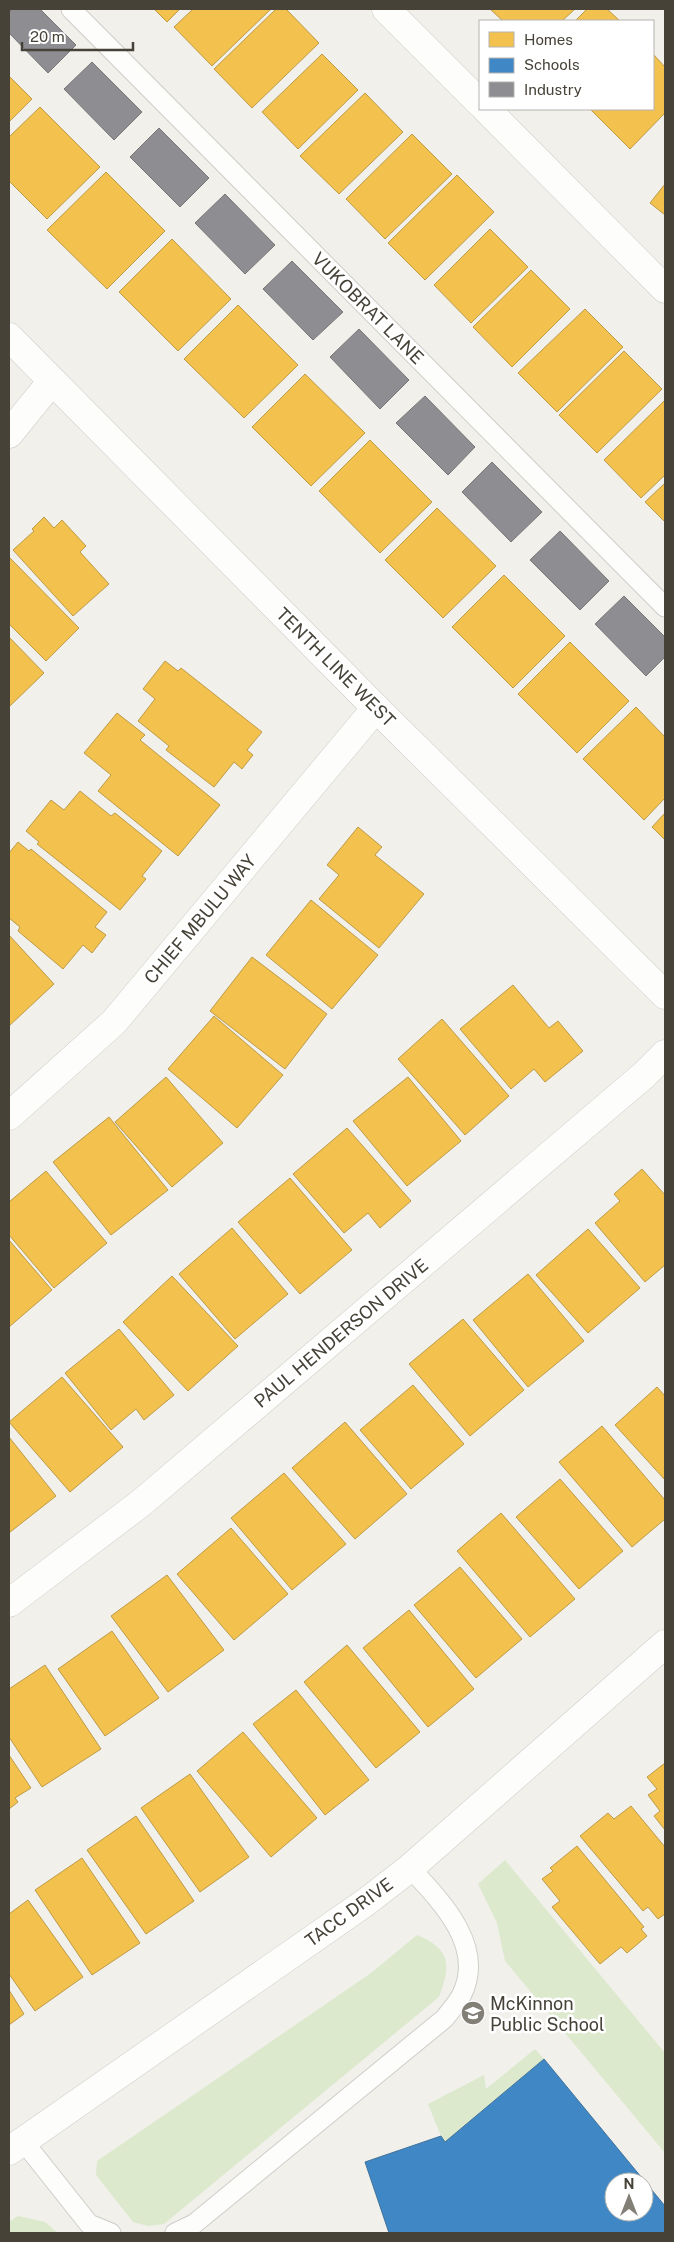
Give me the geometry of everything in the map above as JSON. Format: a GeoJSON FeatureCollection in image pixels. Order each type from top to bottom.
{"type":"FeatureCollection","features":[{"type":"Feature","properties":{"kind":"street"},"geometry":{"type":"LineString","coordinates":[[386,9],[479,103]]}},
{"type":"Feature","properties":{"kind":"street"},"geometry":{"type":"LineString","coordinates":[[487,110],[665,290]]}},
{"type":"Feature","properties":{"kind":"street","name":"TENTH LINE WEST"},"geometry":{"type":"LineString","coordinates":[[9,338],[376,708],[665,995]]}},
{"type":"Feature","properties":{"kind":"street"},"geometry":{"type":"LineString","coordinates":[[9,434],[52,381]]}},
{"type":"Feature","properties":{"kind":"street","name":"CHIEF MBULU WAY"},"geometry":{"type":"LineString","coordinates":[[9,1116],[114,1022],[376,708]]}},
{"type":"Feature","properties":{"kind":"street","name":"PAUL HENDERSON DRIVE"},"geometry":{"type":"LineString","coordinates":[[9,1603],[141,1503],[644,1075],[665,1054]]}},
{"type":"Feature","properties":{"kind":"street","name":"TACC DRIVE"},"geometry":{"type":"LineString","coordinates":[[16,2146],[366,1902],[410,1868],[665,1644]]}},
{"type":"Feature","properties":{"kind":"lane","name":"VUKOBRAT LANE"},"geometry":{"type":"LineString","coordinates":[[71,9],[665,607]]}},
{"type":"Feature","properties":{"kind":"lane"},"geometry":{"type":"LineString","coordinates":[[175,2233],[194,2224],[438,2024],[445,2018],[462,1995],[468,1973],[466,1952],[459,1927],[445,1906],[410,1868]]}},
{"type":"Feature","properties":{"kind":"lane"},"geometry":{"type":"LineString","coordinates":[[16,2146],[89,2224],[111,2233]]}},
{"type":"Feature","properties":{"kind":"green space"},"geometry":{"type":"Polygon","coordinates":[[[505,1860],[665,2053],[665,2153],[505,1961],[497,1923],[478,1884],[505,1860]]]}},
{"type":"Feature","properties":{"kind":"green space"},"geometry":{"type":"Polygon","coordinates":[[[417,1935],[436,1946],[442,1952],[445,1959],[445,1976],[439,1997],[164,2224],[148,2226],[133,2222],[96,2175],[97,2161],[371,1973],[417,1935]]]}},
{"type":"Feature","properties":{"kind":"green space"},"geometry":{"type":"Polygon","coordinates":[[[535,2049],[544,2059],[445,2142],[428,2104],[484,2075],[486,2089],[535,2049]]]}},
{"type":"Feature","properties":{"kind":"green space"},"geometry":{"type":"Polygon","coordinates":[[[18,2216],[45,2222],[58,2233],[9,2233],[9,2222],[18,2216]]]}},
{"type":"Feature","properties":{"kind":"building: Homes"},"geometry":{"type":"Polygon","coordinates":[[[154,9],[180,9],[167,22],[154,9]]]}},
{"type":"Feature","properties":{"kind":"building: Homes"},"geometry":{"type":"Polygon","coordinates":[[[193,9],[271,9],[212,66],[174,27],[193,9]]]}},
{"type":"Feature","properties":{"kind":"building: Homes"},"geometry":{"type":"Polygon","coordinates":[[[276,9],[286,9],[319,43],[252,108],[214,69],[276,9]]]}},
{"type":"Feature","properties":{"kind":"building: Homes"},"geometry":{"type":"Polygon","coordinates":[[[490,9],[575,9],[563,20],[502,20],[490,9]]]}},
{"type":"Feature","properties":{"kind":"building: Homes"},"geometry":{"type":"Polygon","coordinates":[[[587,9],[607,9],[619,20],[576,20],[587,9]]]}},
{"type":"Feature","properties":{"kind":"building: Homes"},"geometry":{"type":"Polygon","coordinates":[[[322,54],[358,90],[298,149],[262,112],[322,54]]]}},
{"type":"Feature","properties":{"kind":"building: Homes"},"geometry":{"type":"Polygon","coordinates":[[[654,55],[665,67],[665,113],[630,149],[591,110],[654,110],[654,55]]]}},
{"type":"Feature","properties":{"kind":"building: Homes"},"geometry":{"type":"Polygon","coordinates":[[[9,76],[32,99],[9,122],[9,76]]]}},
{"type":"Feature","properties":{"kind":"building: Homes"},"geometry":{"type":"Polygon","coordinates":[[[365,93],[403,132],[339,194],[300,156],[365,93]]]}},
{"type":"Feature","properties":{"kind":"building: Homes"},"geometry":{"type":"Polygon","coordinates":[[[40,107],[100,167],[47,219],[9,181],[9,137],[40,107]]]}},
{"type":"Feature","properties":{"kind":"building: Homes"},"geometry":{"type":"Polygon","coordinates":[[[412,134],[452,174],[385,239],[346,199],[412,134]]]}},
{"type":"Feature","properties":{"kind":"building: Homes"},"geometry":{"type":"Polygon","coordinates":[[[106,172],[165,231],[107,289],[47,230],[106,172]]]}},
{"type":"Feature","properties":{"kind":"building: Homes"},"geometry":{"type":"Polygon","coordinates":[[[457,175],[494,212],[425,280],[388,243],[457,175]]]}},
{"type":"Feature","properties":{"kind":"building: Homes"},"geometry":{"type":"Polygon","coordinates":[[[665,184],[665,215],[650,203],[665,184]]]}},
{"type":"Feature","properties":{"kind":"building: Homes"},"geometry":{"type":"Polygon","coordinates":[[[490,229],[528,267],[471,323],[434,285],[490,229]]]}},
{"type":"Feature","properties":{"kind":"building: Homes"},"geometry":{"type":"Polygon","coordinates":[[[172,239],[231,299],[178,351],[119,292],[172,239]]]}},
{"type":"Feature","properties":{"kind":"building: Homes"},"geometry":{"type":"Polygon","coordinates":[[[531,270],[570,309],[512,367],[473,327],[531,270]]]}},
{"type":"Feature","properties":{"kind":"building: Homes"},"geometry":{"type":"Polygon","coordinates":[[[238,305],[298,365],[244,418],[184,359],[238,305]]]}},
{"type":"Feature","properties":{"kind":"building: Homes"},"geometry":{"type":"Polygon","coordinates":[[[585,309],[623,347],[557,412],[518,373],[585,309]]]}},
{"type":"Feature","properties":{"kind":"building: Homes"},"geometry":{"type":"Polygon","coordinates":[[[624,351],[662,389],[597,453],[559,415],[624,351]]]}},
{"type":"Feature","properties":{"kind":"building: Homes"},"geometry":{"type":"Polygon","coordinates":[[[305,374],[365,433],[311,486],[252,427],[305,374]]]}},
{"type":"Feature","properties":{"kind":"building: Homes"},"geometry":{"type":"Polygon","coordinates":[[[665,400],[665,475],[641,498],[604,460],[665,400]]]}},
{"type":"Feature","properties":{"kind":"building: Homes"},"geometry":{"type":"Polygon","coordinates":[[[370,440],[432,502],[380,553],[319,491],[370,440]]]}},
{"type":"Feature","properties":{"kind":"building: Homes"},"geometry":{"type":"Polygon","coordinates":[[[665,483],[665,522],[645,502],[665,483]]]}},
{"type":"Feature","properties":{"kind":"building: Homes"},"geometry":{"type":"Polygon","coordinates":[[[437,508],[496,566],[443,618],[385,560],[437,508]]]}},
{"type":"Feature","properties":{"kind":"building: Homes"},"geometry":{"type":"Polygon","coordinates":[[[44,517],[54,528],[62,520],[86,546],[80,552],[109,584],[73,616],[13,550],[34,531],[32,529],[44,517]]]}},
{"type":"Feature","properties":{"kind":"building: Homes"},"geometry":{"type":"Polygon","coordinates":[[[9,557],[79,628],[46,661],[9,624],[9,557]]]}},
{"type":"Feature","properties":{"kind":"building: Homes"},"geometry":{"type":"Polygon","coordinates":[[[504,575],[565,636],[513,688],[452,627],[504,575]]]}},
{"type":"Feature","properties":{"kind":"building: Homes"},"geometry":{"type":"Polygon","coordinates":[[[9,637],[44,673],[10,706],[9,705],[9,637]]]}},
{"type":"Feature","properties":{"kind":"building: Homes"},"geometry":{"type":"Polygon","coordinates":[[[570,642],[629,701],[577,753],[518,694],[570,642]]]}},
{"type":"Feature","properties":{"kind":"building: Homes"},"geometry":{"type":"Polygon","coordinates":[[[165,661],[178,671],[181,668],[262,732],[247,750],[253,755],[242,769],[234,762],[214,787],[166,750],[169,746],[138,721],[155,699],[143,689],[165,661]]]}},
{"type":"Feature","properties":{"kind":"building: Homes"},"geometry":{"type":"Polygon","coordinates":[[[636,707],[665,737],[665,798],[644,820],[583,759],[636,707]]]}},
{"type":"Feature","properties":{"kind":"building: Homes"},"geometry":{"type":"Polygon","coordinates":[[[117,713],[145,735],[140,740],[220,805],[178,856],[98,791],[111,775],[84,753],[117,713]]]}},
{"type":"Feature","properties":{"kind":"building: Homes"},"geometry":{"type":"Polygon","coordinates":[[[80,791],[111,816],[115,813],[162,851],[142,876],[146,879],[120,910],[37,844],[39,842],[26,831],[51,800],[64,810],[80,791]]]}},
{"type":"Feature","properties":{"kind":"building: Homes"},"geometry":{"type":"Polygon","coordinates":[[[665,813],[665,840],[652,827],[665,813]]]}},
{"type":"Feature","properties":{"kind":"building: Homes"},"geometry":{"type":"Polygon","coordinates":[[[358,827],[382,847],[375,855],[424,894],[379,948],[319,899],[339,875],[327,865],[358,827]]]}},
{"type":"Feature","properties":{"kind":"building: Homes"},"geometry":{"type":"Polygon","coordinates":[[[18,842],[29,851],[31,849],[107,912],[95,927],[106,935],[92,953],[83,945],[63,969],[18,931],[20,927],[9,918],[9,853],[18,842]]]}},
{"type":"Feature","properties":{"kind":"building: Homes"},"geometry":{"type":"Polygon","coordinates":[[[311,900],[378,955],[332,1009],[266,955],[311,900]]]}},
{"type":"Feature","properties":{"kind":"building: Homes"},"geometry":{"type":"Polygon","coordinates":[[[9,935],[54,984],[9,1026],[9,935]]]}},
{"type":"Feature","properties":{"kind":"building: Homes"},"geometry":{"type":"Polygon","coordinates":[[[252,957],[327,1014],[285,1069],[210,1011],[252,957]]]}},
{"type":"Feature","properties":{"kind":"building: Homes"},"geometry":{"type":"Polygon","coordinates":[[[513,985],[549,1028],[558,1021],[583,1051],[545,1082],[534,1069],[511,1089],[460,1029],[513,985]]]}},
{"type":"Feature","properties":{"kind":"building: Homes"},"geometry":{"type":"Polygon","coordinates":[[[214,1016],[283,1075],[237,1128],[168,1069],[214,1016]]]}},
{"type":"Feature","properties":{"kind":"building: Homes"},"geometry":{"type":"Polygon","coordinates":[[[442,1019],[509,1096],[465,1135],[398,1059],[442,1019]]]}},
{"type":"Feature","properties":{"kind":"building: Homes"},"geometry":{"type":"Polygon","coordinates":[[[166,1077],[223,1143],[172,1187],[115,1122],[166,1077]]]}},
{"type":"Feature","properties":{"kind":"building: Homes"},"geometry":{"type":"Polygon","coordinates":[[[408,1077],[461,1141],[407,1186],[353,1121],[408,1077]]]}},
{"type":"Feature","properties":{"kind":"building: Homes"},"geometry":{"type":"Polygon","coordinates":[[[109,1117],[168,1190],[111,1235],[53,1162],[109,1117]]]}},
{"type":"Feature","properties":{"kind":"building: Homes"},"geometry":{"type":"Polygon","coordinates":[[[347,1128],[411,1201],[380,1228],[368,1213],[344,1233],[293,1174],[347,1128]]]}},
{"type":"Feature","properties":{"kind":"building: Homes"},"geometry":{"type":"Polygon","coordinates":[[[642,1169],[665,1195],[665,1265],[645,1282],[595,1223],[620,1201],[614,1194],[642,1169]]]}},
{"type":"Feature","properties":{"kind":"building: Homes"},"geometry":{"type":"Polygon","coordinates":[[[46,1171],[107,1243],[54,1288],[9,1235],[9,1202],[46,1171]]]}},
{"type":"Feature","properties":{"kind":"building: Homes"},"geometry":{"type":"Polygon","coordinates":[[[290,1178],[352,1250],[300,1294],[238,1222],[290,1178]]]}},
{"type":"Feature","properties":{"kind":"building: Homes"},"geometry":{"type":"Polygon","coordinates":[[[232,1228],[288,1294],[235,1339],[179,1274],[232,1228]]]}},
{"type":"Feature","properties":{"kind":"building: Homes"},"geometry":{"type":"Polygon","coordinates":[[[588,1229],[640,1288],[588,1333],[536,1275],[588,1229]]]}},
{"type":"Feature","properties":{"kind":"building: Homes"},"geometry":{"type":"Polygon","coordinates":[[[9,1240],[52,1290],[9,1327],[9,1240]]]}},
{"type":"Feature","properties":{"kind":"building: Homes"},"geometry":{"type":"Polygon","coordinates":[[[528,1274],[584,1341],[528,1387],[473,1320],[528,1274]]]}},
{"type":"Feature","properties":{"kind":"building: Homes"},"geometry":{"type":"Polygon","coordinates":[[[172,1276],[238,1346],[188,1391],[123,1322],[172,1276]]]}},
{"type":"Feature","properties":{"kind":"building: Homes"},"geometry":{"type":"Polygon","coordinates":[[[463,1319],[524,1390],[470,1436],[409,1364],[463,1319]]]}},
{"type":"Feature","properties":{"kind":"building: Homes"},"geometry":{"type":"Polygon","coordinates":[[[119,1329],[174,1395],[144,1420],[136,1409],[111,1430],[65,1373],[119,1329]]]}},
{"type":"Feature","properties":{"kind":"building: Homes"},"geometry":{"type":"Polygon","coordinates":[[[62,1377],[123,1447],[70,1492],[9,1422],[62,1377]]]}},
{"type":"Feature","properties":{"kind":"building: Homes"},"geometry":{"type":"Polygon","coordinates":[[[413,1385],[464,1444],[411,1489],[360,1430],[413,1385]]]}},
{"type":"Feature","properties":{"kind":"building: Homes"},"geometry":{"type":"Polygon","coordinates":[[[657,1387],[665,1396],[665,1480],[615,1425],[657,1387]]]}},
{"type":"Feature","properties":{"kind":"building: Homes"},"geometry":{"type":"Polygon","coordinates":[[[345,1422],[407,1494],[355,1539],[292,1468],[345,1422]]]}},
{"type":"Feature","properties":{"kind":"building: Homes"},"geometry":{"type":"Polygon","coordinates":[[[602,1426],[665,1500],[665,1519],[632,1547],[559,1462],[602,1426]]]}},
{"type":"Feature","properties":{"kind":"building: Homes"},"geometry":{"type":"Polygon","coordinates":[[[9,1437],[56,1496],[9,1533],[9,1437]]]}},
{"type":"Feature","properties":{"kind":"building: Homes"},"geometry":{"type":"Polygon","coordinates":[[[284,1473],[346,1544],[292,1590],[231,1518],[284,1473]]]}},
{"type":"Feature","properties":{"kind":"building: Homes"},"geometry":{"type":"Polygon","coordinates":[[[560,1479],[623,1551],[579,1589],[516,1517],[560,1479]]]}},
{"type":"Feature","properties":{"kind":"building: Homes"},"geometry":{"type":"Polygon","coordinates":[[[501,1513],[575,1599],[530,1637],[457,1551],[501,1513]]]}},
{"type":"Feature","properties":{"kind":"building: Homes"},"geometry":{"type":"Polygon","coordinates":[[[231,1528],[288,1594],[234,1640],[177,1574],[231,1528]]]}},
{"type":"Feature","properties":{"kind":"building: Homes"},"geometry":{"type":"Polygon","coordinates":[[[460,1567],[522,1639],[476,1678],[414,1605],[460,1567]]]}},
{"type":"Feature","properties":{"kind":"building: Homes"},"geometry":{"type":"Polygon","coordinates":[[[167,1575],[224,1650],[168,1692],[111,1616],[167,1575]]]}},
{"type":"Feature","properties":{"kind":"building: Homes"},"geometry":{"type":"Polygon","coordinates":[[[409,1610],[474,1689],[428,1727],[363,1648],[409,1610]]]}},
{"type":"Feature","properties":{"kind":"building: Homes"},"geometry":{"type":"Polygon","coordinates":[[[112,1631],[159,1698],[105,1736],[58,1669],[112,1631]]]}},
{"type":"Feature","properties":{"kind":"building: Homes"},"geometry":{"type":"Polygon","coordinates":[[[347,1645],[420,1732],[376,1768],[304,1682],[347,1645]]]}},
{"type":"Feature","properties":{"kind":"building: Homes"},"geometry":{"type":"Polygon","coordinates":[[[45,1665],[101,1749],[42,1787],[9,1737],[9,1689],[45,1665]]]}},
{"type":"Feature","properties":{"kind":"building: Homes"},"geometry":{"type":"Polygon","coordinates":[[[296,1690],[369,1780],[325,1815],[253,1724],[296,1690]]]}},
{"type":"Feature","properties":{"kind":"building: Homes"},"geometry":{"type":"Polygon","coordinates":[[[243,1732],[317,1818],[271,1857],[197,1771],[243,1732]]]}},
{"type":"Feature","properties":{"kind":"building: Homes"},"geometry":{"type":"Polygon","coordinates":[[[9,1755],[31,1788],[15,1798],[18,1802],[9,1809],[9,1755]]]}},
{"type":"Feature","properties":{"kind":"building: Homes"},"geometry":{"type":"Polygon","coordinates":[[[665,1763],[665,1830],[654,1816],[660,1811],[648,1795],[657,1789],[647,1777],[665,1763]]]}},
{"type":"Feature","properties":{"kind":"building: Homes"},"geometry":{"type":"Polygon","coordinates":[[[190,1774],[249,1857],[200,1892],[141,1808],[190,1774]]]}},
{"type":"Feature","properties":{"kind":"building: Homes"},"geometry":{"type":"Polygon","coordinates":[[[631,1806],[665,1847],[665,1914],[658,1919],[648,1907],[643,1911],[580,1836],[608,1813],[614,1819],[631,1806]]]}},
{"type":"Feature","properties":{"kind":"building: Homes"},"geometry":{"type":"Polygon","coordinates":[[[136,1816],[194,1901],[146,1934],[87,1850],[136,1816]]]}},
{"type":"Feature","properties":{"kind":"building: Homes"},"geometry":{"type":"Polygon","coordinates":[[[577,1846],[644,1927],[641,1929],[647,1936],[627,1953],[621,1947],[600,1964],[552,1907],[560,1901],[542,1879],[553,1871],[550,1868],[577,1846]]]}},
{"type":"Feature","properties":{"kind":"building: Homes"},"geometry":{"type":"Polygon","coordinates":[[[82,1858],[140,1943],[92,1975],[35,1890],[82,1858]]]}},
{"type":"Feature","properties":{"kind":"building: Homes"},"geometry":{"type":"Polygon","coordinates":[[[28,1900],[83,1977],[35,2011],[9,1974],[9,1914],[28,1900]]]}},
{"type":"Feature","properties":{"kind":"building: Homes"},"geometry":{"type":"Polygon","coordinates":[[[9,1990],[24,2014],[9,2025],[9,1990]]]}},
{"type":"Feature","properties":{"kind":"building: Schools","name":"McKinnon Public School"},"geometry":{"type":"Polygon","coordinates":[[[544,2059],[637,2172],[604,2172],[604,2222],[654,2222],[654,2193],[665,2206],[665,2233],[389,2233],[365,2162],[441,2136],[445,2142],[544,2059]]]}},
{"type":"Feature","properties":{"kind":"building: Industry"},"geometry":{"type":"Polygon","coordinates":[[[12,9],[40,9],[76,45],[48,73],[9,33],[9,12],[12,9]]]}},
{"type":"Feature","properties":{"kind":"building: Industry"},"geometry":{"type":"Polygon","coordinates":[[[92,62],[142,112],[114,140],[64,89],[92,62]]]}},
{"type":"Feature","properties":{"kind":"building: Industry"},"geometry":{"type":"Polygon","coordinates":[[[159,128],[209,178],[180,207],[130,157],[159,128]]]}},
{"type":"Feature","properties":{"kind":"building: Industry"},"geometry":{"type":"Polygon","coordinates":[[[225,194],[275,245],[245,274],[195,223],[225,194]]]}},
{"type":"Feature","properties":{"kind":"building: Industry"},"geometry":{"type":"Polygon","coordinates":[[[292,261],[343,312],[313,340],[263,289],[292,261]]]}},
{"type":"Feature","properties":{"kind":"building: Industry"},"geometry":{"type":"Polygon","coordinates":[[[359,329],[409,380],[380,409],[330,357],[359,329]]]}},
{"type":"Feature","properties":{"kind":"building: Industry"},"geometry":{"type":"Polygon","coordinates":[[[425,396],[475,447],[448,475],[396,423],[425,396]]]}},
{"type":"Feature","properties":{"kind":"building: Industry"},"geometry":{"type":"Polygon","coordinates":[[[492,462],[542,512],[511,542],[462,492],[492,462]]]}},
{"type":"Feature","properties":{"kind":"building: Industry"},"geometry":{"type":"Polygon","coordinates":[[[560,531],[609,581],[580,610],[530,560],[560,531]]]}},
{"type":"Feature","properties":{"kind":"building: Industry"},"geometry":{"type":"Polygon","coordinates":[[[624,596],[665,637],[665,657],[646,676],[595,624],[624,596]]]}},
{"type":"Feature","properties":{"kind":"place","name":"McKinnon Public School"},"geometry":{"type":"Point","coordinates":[473,2013]}}]}
